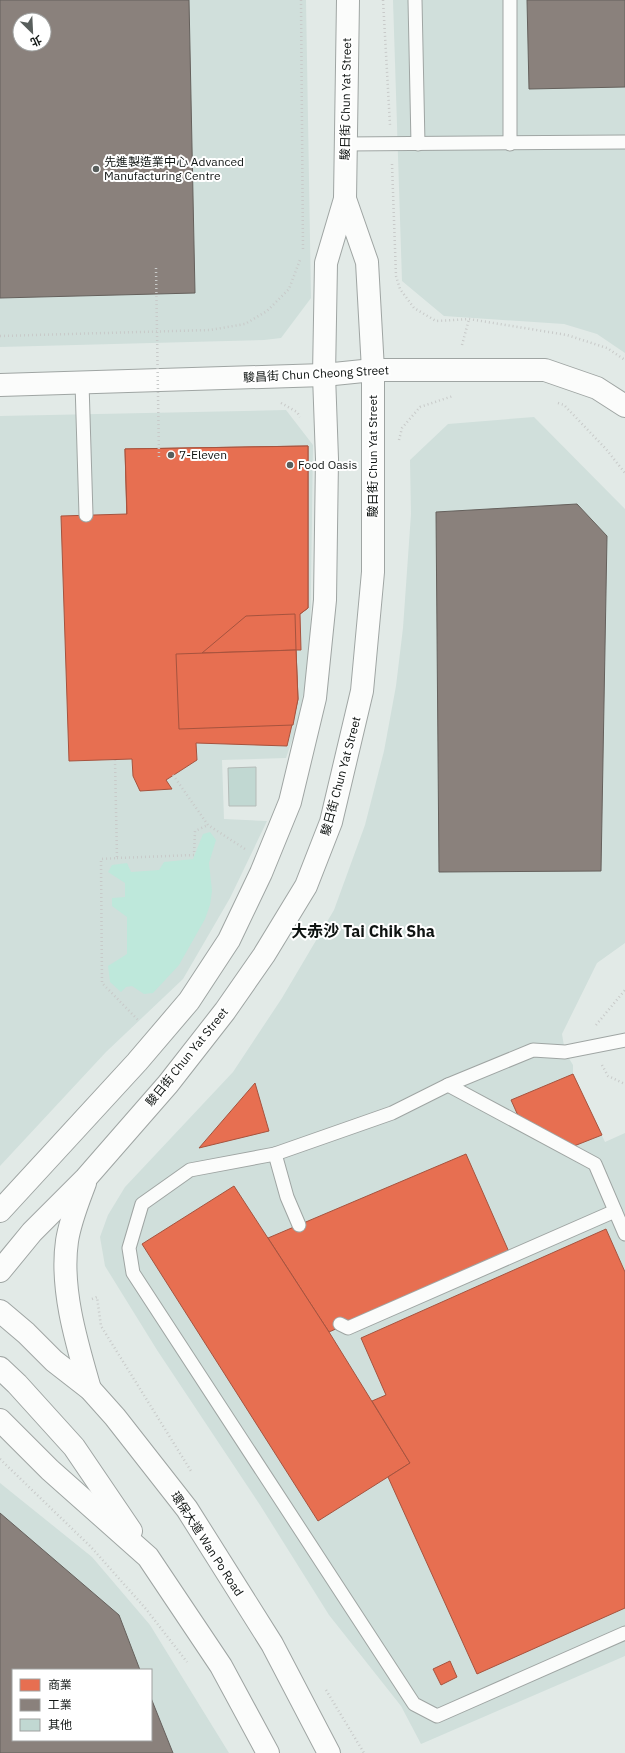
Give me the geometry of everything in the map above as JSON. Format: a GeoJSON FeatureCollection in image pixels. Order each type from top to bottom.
{"type":"FeatureCollection","features":[{"type":"Feature","properties":{"kind":"street","name":"駿日街 Chun Yat Street"},"geometry":{"type":"LineString","coordinates":[[0,1211],[137,1062],[189,1001],[229,940],[261,873],[290,802],[315,698],[325,600],[327,459],[324,375],[326,263],[345,199],[348,0]]}},
{"type":"Feature","properties":{"kind":"street","name":"駿日街 Chun Yat Street"},"geometry":{"type":"LineString","coordinates":[[0,1271],[32,1232],[86,1178],[168,1084],[225,1011],[264,955],[306,886],[331,822],[361,698],[373,572],[373,370],[367,262],[345,199]]}},
{"type":"Feature","properties":{"kind":"street","name":"駿昌街 Chun Cheong Street"},"geometry":{"type":"LineString","coordinates":[[0,385],[324,375],[373,370],[545,370],[597,388],[625,406]]}},
{"type":"Feature","properties":{"kind":"street"},"geometry":{"type":"LineString","coordinates":[[86,1178],[70,1225],[66,1242],[66,1265],[69,1306],[90,1389]]}},
{"type":"Feature","properties":{"kind":"street","name":"環保大道 Wan Po Road"},"geometry":{"type":"LineString","coordinates":[[0,1311],[26,1333],[54,1361],[90,1389],[115,1417],[190,1515],[272,1644],[329,1753]]}},
{"type":"Feature","properties":{"kind":"street"},"geometry":{"type":"LineString","coordinates":[[0,1368],[17,1384],[74,1447],[221,1666],[268,1753]]}},
{"type":"Feature","properties":{"kind":"street"},"geometry":{"type":"LineString","coordinates":[[0,1420],[50,1470],[148,1557]]}},
{"type":"Feature","properties":{"kind":"lane"},"geometry":{"type":"LineString","coordinates":[[415,0],[418,144]]}},
{"type":"Feature","properties":{"kind":"lane"},"geometry":{"type":"LineString","coordinates":[[510,0],[510,144]]}},
{"type":"Feature","properties":{"kind":"lane"},"geometry":{"type":"LineString","coordinates":[[345,144],[625,142]]}},
{"type":"Feature","properties":{"kind":"lane"},"geometry":{"type":"LineString","coordinates":[[82,383],[86,515]]}},
{"type":"Feature","properties":{"kind":"lane"},"geometry":{"type":"LineString","coordinates":[[625,1040],[565,1052],[533,1050],[448,1085],[392,1113],[275,1154],[190,1170],[142,1204],[129,1248],[134,1272],[414,1704],[438,1716],[625,1633]]}},
{"type":"Feature","properties":{"kind":"lane"},"geometry":{"type":"LineString","coordinates":[[448,1085],[595,1164],[625,1234]]}},
{"type":"Feature","properties":{"kind":"lane"},"geometry":{"type":"LineString","coordinates":[[275,1154],[287,1197],[299,1224]]}},
{"type":"Feature","properties":{"kind":"lane"},"geometry":{"type":"LineString","coordinates":[[340,1324],[348,1328],[615,1211]]}},
{"type":"Feature","properties":{"kind":"path"},"geometry":{"type":"LineString","coordinates":[[0,336],[210,330],[245,324],[267,311],[289,289],[303,254],[301,0]]}},
{"type":"Feature","properties":{"kind":"path"},"geometry":{"type":"LineString","coordinates":[[156,268],[159,458]]}},
{"type":"Feature","properties":{"kind":"path"},"geometry":{"type":"LineString","coordinates":[[396,276],[400,289],[414,308],[436,321],[470,319],[568,335],[608,348],[625,360]]}},
{"type":"Feature","properties":{"kind":"path"},"geometry":{"type":"LineString","coordinates":[[398,441],[402,428],[420,407],[452,396],[460,396]]}},
{"type":"Feature","properties":{"kind":"path"},"geometry":{"type":"LineString","coordinates":[[552,400],[564,405],[606,449],[625,473]]}},
{"type":"Feature","properties":{"kind":"path"},"geometry":{"type":"LineString","coordinates":[[115,760],[117,858]]}},
{"type":"Feature","properties":{"kind":"path"},"geometry":{"type":"LineString","coordinates":[[173,775],[208,825],[251,853]]}},
{"type":"Feature","properties":{"kind":"path"},"geometry":{"type":"LineString","coordinates":[[139,1021],[102,983],[101,859],[194,855],[195,831],[208,825]]}},
{"type":"Feature","properties":{"kind":"path"},"geometry":{"type":"LineString","coordinates":[[97,1297],[101,1326]]}},
{"type":"Feature","properties":{"kind":"path"},"geometry":{"type":"LineString","coordinates":[[0,1459],[91,1547],[146,1609],[188,1664]]}},
{"type":"Feature","properties":{"kind":"shaded area","name":"先進製造業中心 Advanced Manufacturing Centre"},"geometry":{"type":"Polygon","coordinates":[[[0,0],[306,0],[311,298],[281,338],[264,340],[0,347],[0,0]]]}},
{"type":"Feature","properties":{"kind":"shaded area"},"geometry":{"type":"Polygon","coordinates":[[[393,0],[625,0],[625,353],[597,334],[564,324],[444,316],[402,281],[393,0]]]}},
{"type":"Feature","properties":{"kind":"shaded area"},"geometry":{"type":"Polygon","coordinates":[[[286,410],[313,445],[310,659],[297,726],[286,758],[222,760],[224,819],[267,821],[230,898],[183,979],[106,1052],[0,1166],[0,416],[286,410]]]}},
{"type":"Feature","properties":{"kind":"shaded area"},"geometry":{"type":"Polygon","coordinates":[[[534,417],[625,509],[625,943],[597,963],[562,1034],[565,1052],[573,1065],[573,1074],[605,1142],[625,1133],[625,1656],[421,1744],[401,1706],[329,1615],[260,1505],[157,1350],[105,1266],[100,1237],[108,1215],[125,1187],[233,1072],[282,998],[334,910],[365,825],[384,751],[396,686],[403,628],[411,514],[410,460],[448,424],[534,417]]]}},
{"type":"Feature","properties":{"kind":"shaded area"},"geometry":{"type":"Polygon","coordinates":[[[0,1483],[92,1557],[150,1625],[229,1753],[0,1753],[0,1483]]]}},
{"type":"Feature","properties":{"kind":"green space"},"geometry":{"type":"Polygon","coordinates":[[[210,832],[216,840],[209,863],[212,891],[210,905],[205,919],[179,965],[153,993],[144,994],[132,986],[126,987],[121,992],[110,982],[108,966],[127,954],[127,917],[112,906],[112,898],[125,897],[125,883],[108,872],[112,865],[127,863],[131,872],[159,870],[164,862],[193,859],[203,834],[210,832]]]}},
{"type":"Feature","properties":{"kind":"building: 商業"},"geometry":{"type":"Polygon","coordinates":[[[308,446],[308,608],[300,614],[140,619],[135,613],[129,595],[125,449],[308,446]]]}},
{"type":"Feature","properties":{"kind":"building: 商業"},"geometry":{"type":"Polygon","coordinates":[[[308,446],[308,608],[300,614],[301,650],[296,650],[298,699],[287,746],[196,743],[197,760],[166,780],[172,789],[140,791],[133,776],[132,759],[69,761],[61,516],[127,514],[125,449],[308,446]]]}},
{"type":"Feature","properties":{"kind":"building: 商業"},"geometry":{"type":"Polygon","coordinates":[[[295,614],[296,650],[202,653],[246,616],[295,614]]]}},
{"type":"Feature","properties":{"kind":"building: 商業"},"geometry":{"type":"Polygon","coordinates":[[[296,650],[298,699],[293,725],[179,729],[176,654],[296,650]]]}},
{"type":"Feature","properties":{"kind":"building: 商業"},"geometry":{"type":"Polygon","coordinates":[[[573,1074],[602,1135],[574,1146],[520,1120],[511,1100],[573,1074]]]}},
{"type":"Feature","properties":{"kind":"building: 商業"},"geometry":{"type":"Polygon","coordinates":[[[255,1083],[269,1131],[199,1148],[255,1083]]]}},
{"type":"Feature","properties":{"kind":"building: 商業"},"geometry":{"type":"Polygon","coordinates":[[[466,1154],[509,1252],[329,1332],[268,1238],[466,1154]]]}},
{"type":"Feature","properties":{"kind":"building: 商業"},"geometry":{"type":"Polygon","coordinates":[[[234,1186],[329,1332],[410,1463],[318,1521],[142,1244],[234,1186]]]}},
{"type":"Feature","properties":{"kind":"building: 商業"},"geometry":{"type":"Polygon","coordinates":[[[606,1229],[625,1272],[625,1608],[477,1674],[388,1477],[410,1463],[372,1401],[386,1395],[361,1338],[606,1229]]]}},
{"type":"Feature","properties":{"kind":"building: 商業"},"geometry":{"type":"Polygon","coordinates":[[[450,1661],[457,1677],[441,1685],[433,1669],[450,1661]]]}},
{"type":"Feature","properties":{"kind":"building: 工業","name":"先進製造業中心 Advanced Manufacturing Centre"},"geometry":{"type":"Polygon","coordinates":[[[0,0],[189,0],[195,293],[0,298],[0,0]]]}},
{"type":"Feature","properties":{"kind":"building: 工業"},"geometry":{"type":"Polygon","coordinates":[[[527,0],[625,0],[625,87],[529,89],[527,0]]]}},
{"type":"Feature","properties":{"kind":"building: 工業"},"geometry":{"type":"Polygon","coordinates":[[[577,504],[607,536],[601,871],[439,872],[436,512],[577,504]]]}},
{"type":"Feature","properties":{"kind":"building: 工業"},"geometry":{"type":"Polygon","coordinates":[[[0,1513],[119,1615],[140,1669],[12,1669],[12,1741],[152,1741],[152,1700],[173,1753],[0,1753],[0,1513]]]}},
{"type":"Feature","properties":{"kind":"building: 其他"},"geometry":{"type":"Polygon","coordinates":[[[256,767],[256,806],[229,806],[228,768],[256,767]]]}},
{"type":"Feature","properties":{"kind":"place","name":"先進製造業中心 Advanced Manufacturing Centre"},"geometry":{"type":"Point","coordinates":[96,169]}},
{"type":"Feature","properties":{"kind":"place","name":"7-Eleven"},"geometry":{"type":"Point","coordinates":[171,455]}},
{"type":"Feature","properties":{"kind":"place","name":"Food Oasis"},"geometry":{"type":"Point","coordinates":[290,465]}},
{"type":"Feature","properties":{"kind":"district","name":"大赤沙 Tai Chik Sha"},"geometry":{"type":"Point","coordinates":[363,931]}}]}
